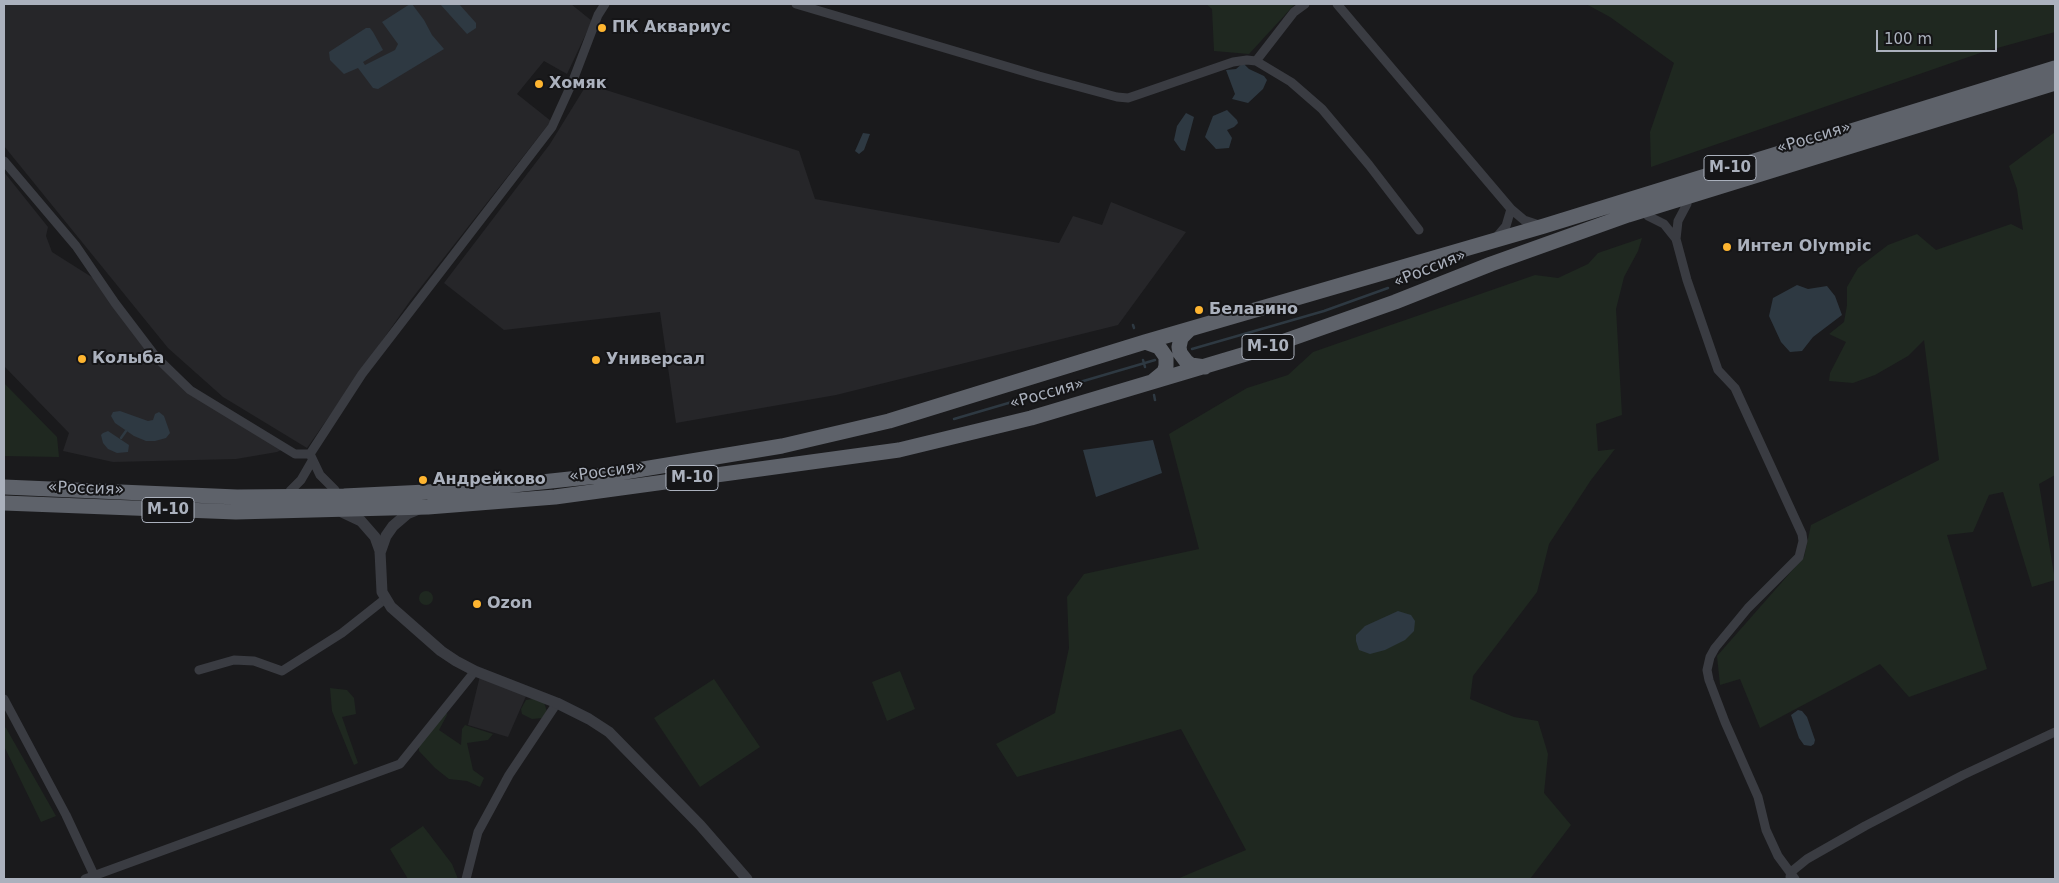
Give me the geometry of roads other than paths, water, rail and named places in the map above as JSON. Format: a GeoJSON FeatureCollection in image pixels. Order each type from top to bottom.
{"type":"FeatureCollection","features":[{"type":"Feature","properties":{"kind":"highway","name":"«Россия»"},"geometry":{"type":"LineString","coordinates":[[4,487],[205,496],[344,496],[467,490],[629,471],[782,446],[890,421],[1145,342],[1544,226],[2055,68]]}},
{"type":"Feature","properties":{"kind":"highway","name":"«Россия»"},"geometry":{"type":"LineString","coordinates":[[4,503],[236,512],[428,507],[555,496],[899,450],[1031,418],[1206,366],[1330,326],[1491,264],[1628,215],[2055,82]]}},
{"type":"Feature","properties":{"kind":"highway"},"geometry":{"type":"LineString","coordinates":[[1491,264],[1512,264],[1687,204],[1718,186]]}},
{"type":"Feature","properties":{"kind":"highway"},"geometry":{"type":"LineString","coordinates":[[1190,329],[1181,338],[1180,353],[1191,365],[1206,366]]}},
{"type":"Feature","properties":{"kind":"highway"},"geometry":{"type":"LineString","coordinates":[[1145,342],[1159,347],[1166,360],[1162,375],[1152,382]]}},
{"type":"Feature","properties":{"kind":"highway"},"geometry":{"type":"LineString","coordinates":[[205,496],[236,491],[335,490],[467,484],[607,469],[629,471]]}},
{"type":"Feature","properties":{"kind":"street"},"geometry":{"type":"LineString","coordinates":[[290,491],[301,480],[311,458],[362,374],[552,127],[572,83],[598,15],[605,4]]}},
{"type":"Feature","properties":{"kind":"street"},"geometry":{"type":"LineString","coordinates":[[796,4],[1039,76],[1117,97],[1128,98],[1138,95],[1233,62],[1256,61],[1290,82],[1322,109],[1419,230]]}},
{"type":"Feature","properties":{"kind":"street"},"geometry":{"type":"LineString","coordinates":[[1256,61],[1294,12],[1305,4]]}},
{"type":"Feature","properties":{"kind":"street"},"geometry":{"type":"LineString","coordinates":[[1337,4],[1511,209],[1528,222],[1544,226]]}},
{"type":"Feature","properties":{"kind":"street"},"geometry":{"type":"LineString","coordinates":[[4,161],[76,246],[115,303],[156,357],[190,390],[295,454],[311,458],[323,480],[335,490]]}},
{"type":"Feature","properties":{"kind":"street"},"geometry":{"type":"LineString","coordinates":[[1687,204],[1678,222],[1676,239],[1687,280],[1718,370],[1735,388],[1802,534],[1803,542],[1799,557],[1748,608],[1715,648],[1710,657],[1707,670],[1725,722],[1758,797],[1766,830],[1778,856],[1792,877],[1808,859],[1865,826],[1963,775],[2055,732]]}},
{"type":"Feature","properties":{"kind":"street"},"geometry":{"type":"LineString","coordinates":[[1490,242],[1506,226],[1511,209]]}},
{"type":"Feature","properties":{"kind":"street"},"geometry":{"type":"LineString","coordinates":[[1648,216],[1664,224],[1676,239]]}},
{"type":"Feature","properties":{"kind":"street"},"geometry":{"type":"LineString","coordinates":[[380,554],[386,536],[397,521],[413,511],[428,507]]}},
{"type":"Feature","properties":{"kind":"street"},"geometry":{"type":"LineString","coordinates":[[333,510],[350,514],[366,525],[376,540],[380,554],[382,589],[385,600],[391,607],[441,651],[475,671],[557,703],[589,719],[617,739],[700,825],[747,879]]}},
{"type":"Feature","properties":{"kind":"street"},"geometry":{"type":"LineString","coordinates":[[199,670],[234,660],[254,661],[282,671],[342,633],[385,600]]}},
{"type":"Feature","properties":{"kind":"street"},"geometry":{"type":"LineString","coordinates":[[85,879],[400,764],[475,671]]}},
{"type":"Feature","properties":{"kind":"street"},"geometry":{"type":"LineString","coordinates":[[4,699],[66,815],[94,875]]}},
{"type":"Feature","properties":{"kind":"street"},"geometry":{"type":"LineString","coordinates":[[466,879],[478,832],[509,775],[557,703]]}},
{"type":"Feature","properties":{"kind":"waterway"},"geometry":{"type":"LineString","coordinates":[[1192,349],[1324,311],[1388,288]]}},
{"type":"Feature","properties":{"kind":"waterway"},"geometry":{"type":"LineString","coordinates":[[1143,360],[1145,367]]}},
{"type":"Feature","properties":{"kind":"waterway"},"geometry":{"type":"LineString","coordinates":[[954,419],[1155,360]]}},
{"type":"Feature","properties":{"kind":"waterway"},"geometry":{"type":"LineString","coordinates":[[1154,395],[1155,400]]}},
{"type":"Feature","properties":{"kind":"waterway"},"geometry":{"type":"LineString","coordinates":[[121,438],[126,431]]}},
{"type":"Feature","properties":{"kind":"place","name":"ПК Аквариус"},"geometry":{"type":"Point","coordinates":[602,28]}},
{"type":"Feature","properties":{"kind":"place","name":"Хомяк"},"geometry":{"type":"Point","coordinates":[539,84]}},
{"type":"Feature","properties":{"kind":"place","name":"Интел Olympic"},"geometry":{"type":"Point","coordinates":[1727,247]}},
{"type":"Feature","properties":{"kind":"place","name":"Белавино"},"geometry":{"type":"Point","coordinates":[1199,310]}},
{"type":"Feature","properties":{"kind":"place","name":"Колыба"},"geometry":{"type":"Point","coordinates":[82,359]}},
{"type":"Feature","properties":{"kind":"place","name":"Универсал"},"geometry":{"type":"Point","coordinates":[596,360]}},
{"type":"Feature","properties":{"kind":"place","name":"Андрейково"},"geometry":{"type":"Point","coordinates":[423,480]}},
{"type":"Feature","properties":{"kind":"place","name":"Ozon"},"geometry":{"type":"Point","coordinates":[477,604]}}]}
